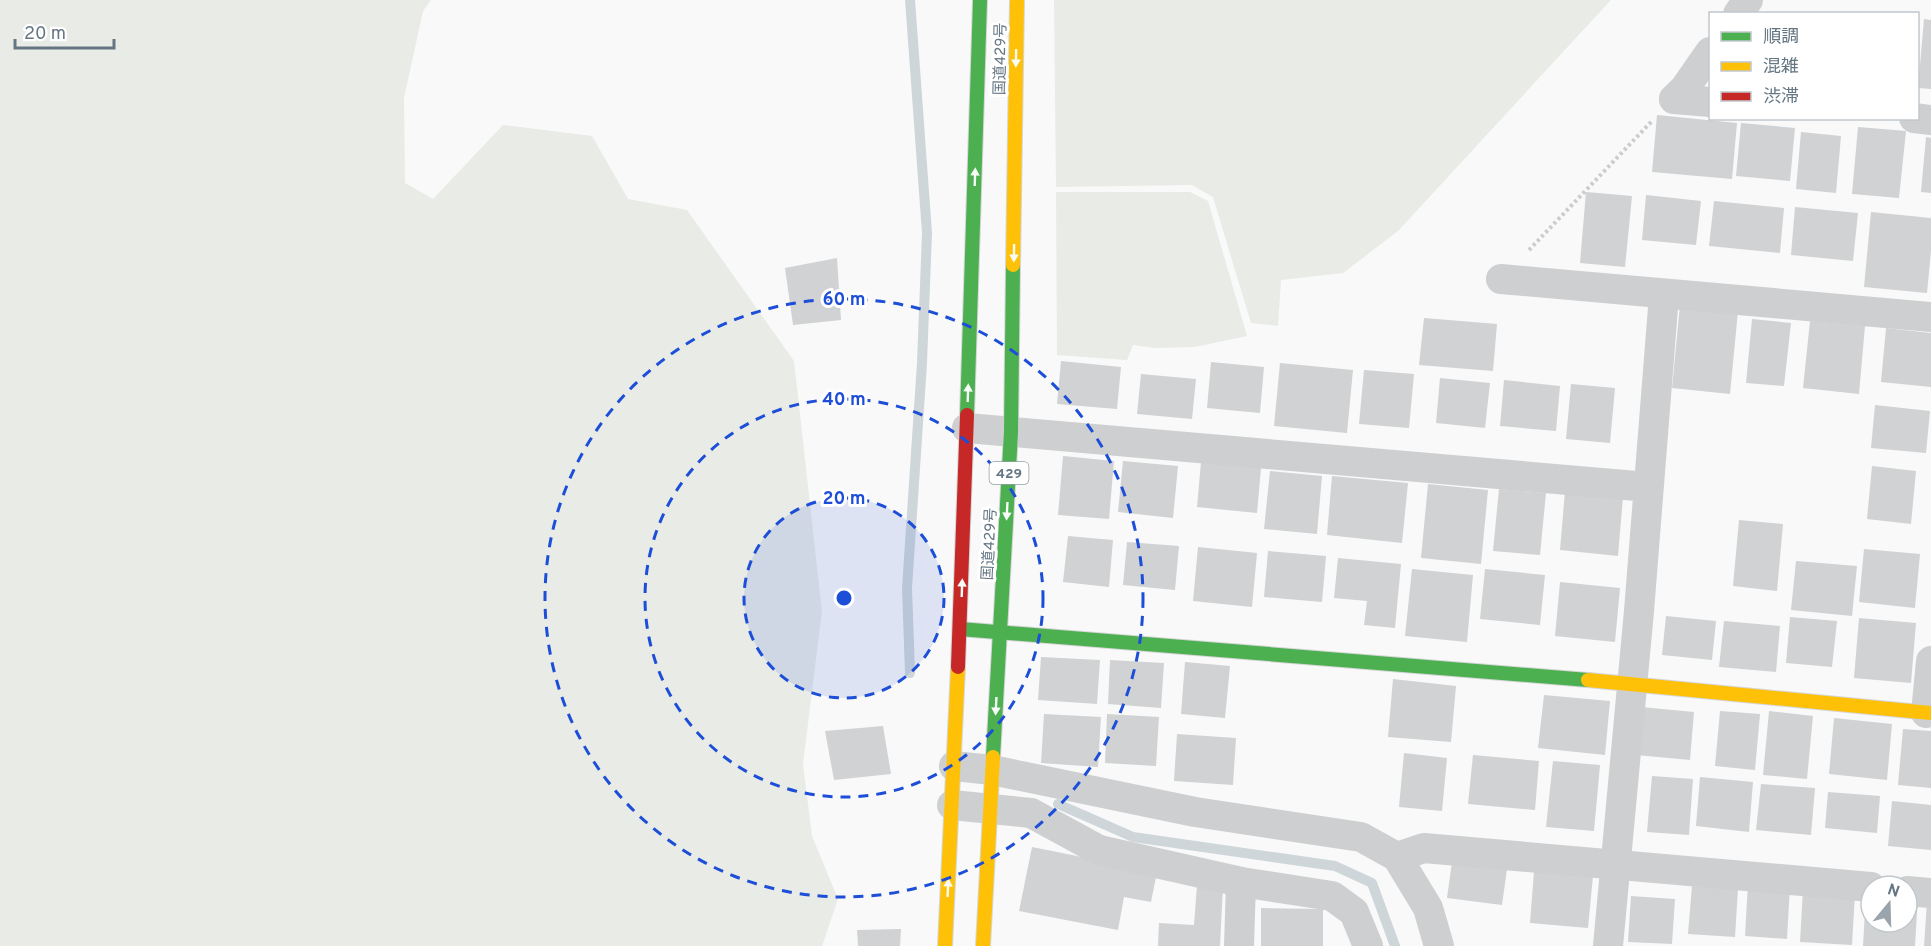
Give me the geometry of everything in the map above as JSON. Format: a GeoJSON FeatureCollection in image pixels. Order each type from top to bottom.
{"type":"FeatureCollection","features":[{"type":"Feature","properties":{"kind":"main road","name":"国道429号"},"geometry":{"type":"LineString","coordinates":[[945,946],[960,629],[980,0]]}},
{"type":"Feature","properties":{"kind":"main road","name":"国道429号"},"geometry":{"type":"LineString","coordinates":[[982,946],[1011,432],[1017,0]]}},
{"type":"Feature","properties":{"kind":"main road"},"geometry":{"type":"LineString","coordinates":[[960,629],[1632,684],[1929,713]]}},
{"type":"Feature","properties":{"kind":"street"},"geometry":{"type":"LineString","coordinates":[[1674,99],[1685,88],[1709,53]]}},
{"type":"Feature","properties":{"kind":"street"},"geometry":{"type":"LineString","coordinates":[[1674,99],[1709,102]]}},
{"type":"Feature","properties":{"kind":"street"},"geometry":{"type":"LineString","coordinates":[[1501,279],[1931,317]]}},
{"type":"Feature","properties":{"kind":"street"},"geometry":{"type":"LineString","coordinates":[[1608,946],[1639,611],[1664,295]]}},
{"type":"Feature","properties":{"kind":"street"},"geometry":{"type":"LineString","coordinates":[[967,428],[1648,487]]}},
{"type":"Feature","properties":{"kind":"street"},"geometry":{"type":"LineString","coordinates":[[1929,713],[1931,661]]}},
{"type":"Feature","properties":{"kind":"street"},"geometry":{"type":"LineString","coordinates":[[954,766],[992,770],[1195,812],[1360,837],[1397,857],[1428,908],[1439,946]]}},
{"type":"Feature","properties":{"kind":"street"},"geometry":{"type":"LineString","coordinates":[[952,805],[1031,813],[1100,850],[1241,882],[1332,896],[1354,912],[1368,946]]}},
{"type":"Feature","properties":{"kind":"street"},"geometry":{"type":"LineString","coordinates":[[1397,857],[1424,848],[1859,887]]}},
{"type":"Feature","properties":{"kind":"street"},"geometry":{"type":"LineString","coordinates":[[1239,946],[1241,882]]}},
{"type":"Feature","properties":{"kind":"path"},"geometry":{"type":"LineString","coordinates":[[1501,279],[1674,99]]}},
{"type":"Feature","properties":{"kind":"shaded area"},"geometry":{"type":"Polygon","coordinates":[[[0,0],[431,0],[423,11],[404,98],[405,183],[433,199],[503,125],[592,136],[628,199],[687,210],[794,361],[822,611],[803,764],[812,836],[838,899],[822,946],[0,946],[0,0]]]}},
{"type":"Feature","properties":{"kind":"shaded area"},"geometry":{"type":"Polygon","coordinates":[[[1054,0],[1611,0],[1398,231],[1343,273],[1281,280],[1278,326],[1251,323],[1213,197],[1192,185],[1056,187],[1054,0]]]}},
{"type":"Feature","properties":{"kind":"shaded area"},"geometry":{"type":"Polygon","coordinates":[[[1056,192],[1190,192],[1208,201],[1247,336],[1195,347],[1154,348],[1133,345],[1127,360],[1057,355],[1056,192]]]}},
{"type":"Feature","properties":{"kind":"building"},"geometry":{"type":"Polygon","coordinates":[[[1924,19],[1931,20],[1931,89],[1919,88],[1924,19]]]}},
{"type":"Feature","properties":{"kind":"building"},"geometry":{"type":"Polygon","coordinates":[[[1657,115],[1737,123],[1732,179],[1652,172],[1657,115]]]}},
{"type":"Feature","properties":{"kind":"building"},"geometry":{"type":"Polygon","coordinates":[[[1741,123],[1795,128],[1790,181],[1736,176],[1741,123]]]}},
{"type":"Feature","properties":{"kind":"building"},"geometry":{"type":"Polygon","coordinates":[[[1858,127],[1906,131],[1899,198],[1852,194],[1858,127]]]}},
{"type":"Feature","properties":{"kind":"building"},"geometry":{"type":"Polygon","coordinates":[[[1801,132],[1841,136],[1836,193],[1796,189],[1801,132]]]}},
{"type":"Feature","properties":{"kind":"building"},"geometry":{"type":"Polygon","coordinates":[[[1926,137],[1931,138],[1931,193],[1921,192],[1926,137]]]}},
{"type":"Feature","properties":{"kind":"building"},"geometry":{"type":"Polygon","coordinates":[[[1586,192],[1632,196],[1625,267],[1580,263],[1586,192]]]}},
{"type":"Feature","properties":{"kind":"building"},"geometry":{"type":"Polygon","coordinates":[[[1646,195],[1701,201],[1696,245],[1642,240],[1646,195]]]}},
{"type":"Feature","properties":{"kind":"building"},"geometry":{"type":"Polygon","coordinates":[[[1714,201],[1784,208],[1780,253],[1709,246],[1714,201]]]}},
{"type":"Feature","properties":{"kind":"building"},"geometry":{"type":"Polygon","coordinates":[[[1795,207],[1858,213],[1853,261],[1791,255],[1795,207]]]}},
{"type":"Feature","properties":{"kind":"building"},"geometry":{"type":"Polygon","coordinates":[[[1871,212],[1931,218],[1927,293],[1864,287],[1871,212]]]}},
{"type":"Feature","properties":{"kind":"building"},"geometry":{"type":"Polygon","coordinates":[[[837,258],[841,320],[793,325],[785,268],[837,258]]]}},
{"type":"Feature","properties":{"kind":"building"},"geometry":{"type":"Polygon","coordinates":[[[1680,305],[1738,311],[1730,394],[1672,388],[1680,305]]]}},
{"type":"Feature","properties":{"kind":"building"},"geometry":{"type":"Polygon","coordinates":[[[1424,318],[1497,324],[1493,371],[1419,365],[1424,318]]]}},
{"type":"Feature","properties":{"kind":"building"},"geometry":{"type":"Polygon","coordinates":[[[1752,319],[1791,323],[1784,386],[1746,383],[1752,319]]]}},
{"type":"Feature","properties":{"kind":"building"},"geometry":{"type":"Polygon","coordinates":[[[1810,321],[1865,326],[1859,394],[1803,388],[1810,321]]]}},
{"type":"Feature","properties":{"kind":"building"},"geometry":{"type":"Polygon","coordinates":[[[1886,328],[1931,333],[1931,387],[1881,382],[1886,328]]]}},
{"type":"Feature","properties":{"kind":"building"},"geometry":{"type":"Polygon","coordinates":[[[1061,361],[1121,367],[1117,409],[1057,404],[1061,361]]]}},
{"type":"Feature","properties":{"kind":"building"},"geometry":{"type":"Polygon","coordinates":[[[1211,362],[1264,367],[1260,413],[1207,408],[1211,362]]]}},
{"type":"Feature","properties":{"kind":"building"},"geometry":{"type":"Polygon","coordinates":[[[1280,363],[1353,370],[1347,433],[1274,426],[1280,363]]]}},
{"type":"Feature","properties":{"kind":"building"},"geometry":{"type":"Polygon","coordinates":[[[1364,370],[1414,374],[1409,428],[1359,424],[1364,370]]]}},
{"type":"Feature","properties":{"kind":"building"},"geometry":{"type":"Polygon","coordinates":[[[1141,374],[1196,379],[1192,419],[1137,414],[1141,374]]]}},
{"type":"Feature","properties":{"kind":"building"},"geometry":{"type":"Polygon","coordinates":[[[1440,378],[1490,383],[1485,428],[1436,423],[1440,378]]]}},
{"type":"Feature","properties":{"kind":"building"},"geometry":{"type":"Polygon","coordinates":[[[1504,380],[1560,386],[1556,431],[1500,426],[1504,380]]]}},
{"type":"Feature","properties":{"kind":"building"},"geometry":{"type":"Polygon","coordinates":[[[1571,384],[1615,388],[1610,443],[1566,439],[1571,384]]]}},
{"type":"Feature","properties":{"kind":"building"},"geometry":{"type":"Polygon","coordinates":[[[1875,405],[1930,411],[1926,453],[1871,448],[1875,405]]]}},
{"type":"Feature","properties":{"kind":"building"},"geometry":{"type":"Polygon","coordinates":[[[1063,456],[1114,461],[1109,519],[1058,515],[1063,456]]]}},
{"type":"Feature","properties":{"kind":"building"},"geometry":{"type":"Polygon","coordinates":[[[1123,461],[1178,466],[1173,518],[1118,512],[1123,461]]]}},
{"type":"Feature","properties":{"kind":"building"},"geometry":{"type":"Polygon","coordinates":[[[1201,462],[1261,468],[1257,513],[1197,507],[1201,462]]]}},
{"type":"Feature","properties":{"kind":"building"},"geometry":{"type":"Polygon","coordinates":[[[1872,466],[1916,471],[1911,524],[1867,519],[1872,466]]]}},
{"type":"Feature","properties":{"kind":"building"},"geometry":{"type":"Polygon","coordinates":[[[1270,471],[1322,476],[1317,534],[1264,529],[1270,471]]]}},
{"type":"Feature","properties":{"kind":"building"},"geometry":{"type":"Polygon","coordinates":[[[1332,476],[1408,483],[1402,543],[1327,535],[1332,476]]]}},
{"type":"Feature","properties":{"kind":"building"},"geometry":{"type":"Polygon","coordinates":[[[1428,484],[1488,490],[1481,564],[1421,558],[1428,484]]]}},
{"type":"Feature","properties":{"kind":"building"},"geometry":{"type":"Polygon","coordinates":[[[1499,489],[1546,493],[1540,555],[1493,551],[1499,489]]]}},
{"type":"Feature","properties":{"kind":"building"},"geometry":{"type":"Polygon","coordinates":[[[1565,491],[1623,497],[1618,556],[1560,550],[1565,491]]]}},
{"type":"Feature","properties":{"kind":"building"},"geometry":{"type":"Polygon","coordinates":[[[1739,520],[1783,524],[1777,591],[1733,586],[1739,520]]]}},
{"type":"Feature","properties":{"kind":"building"},"geometry":{"type":"Polygon","coordinates":[[[1068,536],[1113,540],[1109,587],[1063,582],[1068,536]]]}},
{"type":"Feature","properties":{"kind":"building"},"geometry":{"type":"Polygon","coordinates":[[[1127,542],[1179,546],[1175,590],[1123,585],[1127,542]]]}},
{"type":"Feature","properties":{"kind":"building"},"geometry":{"type":"Polygon","coordinates":[[[1198,547],[1257,553],[1252,607],[1193,601],[1198,547]]]}},
{"type":"Feature","properties":{"kind":"building"},"geometry":{"type":"Polygon","coordinates":[[[1864,549],[1920,554],[1915,608],[1859,602],[1864,549]]]}},
{"type":"Feature","properties":{"kind":"building"},"geometry":{"type":"Polygon","coordinates":[[[1268,551],[1326,556],[1322,602],[1264,597],[1268,551]]]}},
{"type":"Feature","properties":{"kind":"building"},"geometry":{"type":"Polygon","coordinates":[[[1338,558],[1401,564],[1395,628],[1364,625],[1367,601],[1334,598],[1338,558]]]}},
{"type":"Feature","properties":{"kind":"building"},"geometry":{"type":"Polygon","coordinates":[[[1796,561],[1857,566],[1852,616],[1791,610],[1796,561]]]}},
{"type":"Feature","properties":{"kind":"building"},"geometry":{"type":"Polygon","coordinates":[[[1412,569],[1473,575],[1467,642],[1405,636],[1412,569]]]}},
{"type":"Feature","properties":{"kind":"building"},"geometry":{"type":"Polygon","coordinates":[[[1485,569],[1545,575],[1540,625],[1480,619],[1485,569]]]}},
{"type":"Feature","properties":{"kind":"building"},"geometry":{"type":"Polygon","coordinates":[[[1560,582],[1620,588],[1615,642],[1555,636],[1560,582]]]}},
{"type":"Feature","properties":{"kind":"building"},"geometry":{"type":"Polygon","coordinates":[[[1666,616],[1716,621],[1712,660],[1662,655],[1666,616]]]}},
{"type":"Feature","properties":{"kind":"building"},"geometry":{"type":"Polygon","coordinates":[[[1790,617],[1837,621],[1832,667],[1786,663],[1790,617]]]}},
{"type":"Feature","properties":{"kind":"building"},"geometry":{"type":"Polygon","coordinates":[[[1859,618],[1916,623],[1911,683],[1854,678],[1859,618]]]}},
{"type":"Feature","properties":{"kind":"building"},"geometry":{"type":"Polygon","coordinates":[[[1724,621],[1780,626],[1776,672],[1719,667],[1724,621]]]}},
{"type":"Feature","properties":{"kind":"building"},"geometry":{"type":"Polygon","coordinates":[[[1041,657],[1100,660],[1097,704],[1038,700],[1041,657]]]}},
{"type":"Feature","properties":{"kind":"building"},"geometry":{"type":"Polygon","coordinates":[[[1110,660],[1164,663],[1161,708],[1108,704],[1110,660]]]}},
{"type":"Feature","properties":{"kind":"building"},"geometry":{"type":"Polygon","coordinates":[[[1185,662],[1230,666],[1225,718],[1181,714],[1185,662]]]}},
{"type":"Feature","properties":{"kind":"building"},"geometry":{"type":"Polygon","coordinates":[[[1393,679],[1456,686],[1451,742],[1388,737],[1393,679]]]}},
{"type":"Feature","properties":{"kind":"building"},"geometry":{"type":"Polygon","coordinates":[[[1544,695],[1610,701],[1605,755],[1538,748],[1544,695]]]}},
{"type":"Feature","properties":{"kind":"building"},"geometry":{"type":"Polygon","coordinates":[[[1641,707],[1694,712],[1690,760],[1636,755],[1641,707]]]}},
{"type":"Feature","properties":{"kind":"building"},"geometry":{"type":"Polygon","coordinates":[[[1720,711],[1760,714],[1755,770],[1715,766],[1720,711]]]}},
{"type":"Feature","properties":{"kind":"building"},"geometry":{"type":"Polygon","coordinates":[[[1769,711],[1813,716],[1807,779],[1763,775],[1769,711]]]}},
{"type":"Feature","properties":{"kind":"building"},"geometry":{"type":"Polygon","coordinates":[[[1044,714],[1101,717],[1098,767],[1041,763],[1044,714]]]}},
{"type":"Feature","properties":{"kind":"building"},"geometry":{"type":"Polygon","coordinates":[[[1107,714],[1159,717],[1156,766],[1105,763],[1107,714]]]}},
{"type":"Feature","properties":{"kind":"building"},"geometry":{"type":"Polygon","coordinates":[[[1834,718],[1892,724],[1887,780],[1829,774],[1834,718]]]}},
{"type":"Feature","properties":{"kind":"building"},"geometry":{"type":"Polygon","coordinates":[[[883,726],[891,774],[834,780],[825,731],[883,726]]]}},
{"type":"Feature","properties":{"kind":"building"},"geometry":{"type":"Polygon","coordinates":[[[1903,729],[1931,731],[1931,788],[1898,785],[1903,729]]]}},
{"type":"Feature","properties":{"kind":"building"},"geometry":{"type":"Polygon","coordinates":[[[1177,734],[1236,738],[1233,785],[1174,781],[1177,734]]]}},
{"type":"Feature","properties":{"kind":"building"},"geometry":{"type":"Polygon","coordinates":[[[1404,753],[1447,758],[1442,811],[1399,807],[1404,753]]]}},
{"type":"Feature","properties":{"kind":"building"},"geometry":{"type":"Polygon","coordinates":[[[1473,755],[1539,761],[1535,810],[1468,804],[1473,755]]]}},
{"type":"Feature","properties":{"kind":"building"},"geometry":{"type":"Polygon","coordinates":[[[1553,761],[1600,765],[1594,831],[1546,827],[1553,761]]]}},
{"type":"Feature","properties":{"kind":"building"},"geometry":{"type":"Polygon","coordinates":[[[1652,776],[1693,779],[1689,835],[1647,832],[1652,776]]]}},
{"type":"Feature","properties":{"kind":"building"},"geometry":{"type":"Polygon","coordinates":[[[1700,777],[1753,782],[1749,832],[1696,826],[1700,777]]]}},
{"type":"Feature","properties":{"kind":"building"},"geometry":{"type":"Polygon","coordinates":[[[1761,784],[1815,788],[1811,835],[1756,830],[1761,784]]]}},
{"type":"Feature","properties":{"kind":"building"},"geometry":{"type":"Polygon","coordinates":[[[1828,792],[1880,796],[1877,833],[1825,828],[1828,792]]]}},
{"type":"Feature","properties":{"kind":"building"},"geometry":{"type":"Polygon","coordinates":[[[1892,801],[1931,805],[1931,850],[1888,846],[1892,801]]]}},
{"type":"Feature","properties":{"kind":"building"},"geometry":{"type":"Polygon","coordinates":[[[1032,847],[1157,872],[1151,902],[1124,897],[1118,930],[1019,911],[1032,847]]]}},
{"type":"Feature","properties":{"kind":"building"},"geometry":{"type":"Polygon","coordinates":[[[1452,862],[1507,869],[1502,905],[1447,898],[1452,862]]]}},
{"type":"Feature","properties":{"kind":"building"},"geometry":{"type":"Polygon","coordinates":[[[1534,871],[1593,876],[1588,928],[1530,923],[1534,871]]]}},
{"type":"Feature","properties":{"kind":"building"},"geometry":{"type":"Polygon","coordinates":[[[1748,883],[1790,886],[1787,939],[1745,936],[1748,883]]]}},
{"type":"Feature","properties":{"kind":"building"},"geometry":{"type":"Polygon","coordinates":[[[1197,885],[1223,886],[1220,946],[1158,946],[1159,923],[1194,925],[1197,885]]]}},
{"type":"Feature","properties":{"kind":"building"},"geometry":{"type":"Polygon","coordinates":[[[1692,886],[1738,889],[1735,937],[1688,934],[1692,886]]]}},
{"type":"Feature","properties":{"kind":"building"},"geometry":{"type":"Polygon","coordinates":[[[1803,889],[1855,893],[1852,945],[1800,942],[1803,889]]]}},
{"type":"Feature","properties":{"kind":"building"},"geometry":{"type":"Polygon","coordinates":[[[1631,896],[1675,899],[1672,944],[1628,942],[1631,896]]]}},
{"type":"Feature","properties":{"kind":"building"},"geometry":{"type":"Polygon","coordinates":[[[1927,901],[1931,901],[1931,946],[1924,946],[1927,901]]]}},
{"type":"Feature","properties":{"kind":"building"},"geometry":{"type":"Polygon","coordinates":[[[1261,908],[1323,909],[1323,946],[1261,946],[1261,908]]]}},
{"type":"Feature","properties":{"kind":"building"},"geometry":{"type":"Polygon","coordinates":[[[901,929],[900,946],[858,946],[857,930],[901,929]]]}},
{"type":"Feature","properties":{"kind":"building"},"geometry":{"type":"Polygon","coordinates":[[[1864,934],[1916,934],[1915,946],[1863,946],[1864,934]]]}},
{"type":"Feature","properties":{"kind":"waterway"},"geometry":{"type":"LineString","coordinates":[[910,0],[927,233],[922,363],[907,588],[910,673]]}},
{"type":"Feature","properties":{"kind":"waterway"},"geometry":{"type":"LineString","coordinates":[[1058,804],[1133,837],[1335,866],[1372,883],[1395,946]]}},
{"type":"Feature","properties":{"kind":"traffic: fast"},"geometry":{"type":"LineString","coordinates":[[967,415],[980,0]]}},
{"type":"Feature","properties":{"kind":"traffic: fast"},"geometry":{"type":"LineString","coordinates":[[993,757],[1011,432],[1013,265]]}},
{"type":"Feature","properties":{"kind":"traffic: fast"},"geometry":{"type":"LineString","coordinates":[[960,629],[1588,680]]}},
{"type":"Feature","properties":{"kind":"traffic: slow"},"geometry":{"type":"LineString","coordinates":[[1013,265],[1017,0]]}},
{"type":"Feature","properties":{"kind":"traffic: slow"},"geometry":{"type":"LineString","coordinates":[[945,946],[958,667]]}},
{"type":"Feature","properties":{"kind":"traffic: slow"},"geometry":{"type":"LineString","coordinates":[[1588,680],[1931,713]]}},
{"type":"Feature","properties":{"kind":"traffic: slow"},"geometry":{"type":"LineString","coordinates":[[983,946],[993,757]]}},
{"type":"Feature","properties":{"kind":"traffic: jam"},"geometry":{"type":"LineString","coordinates":[[958,667],[967,415]]}}]}
